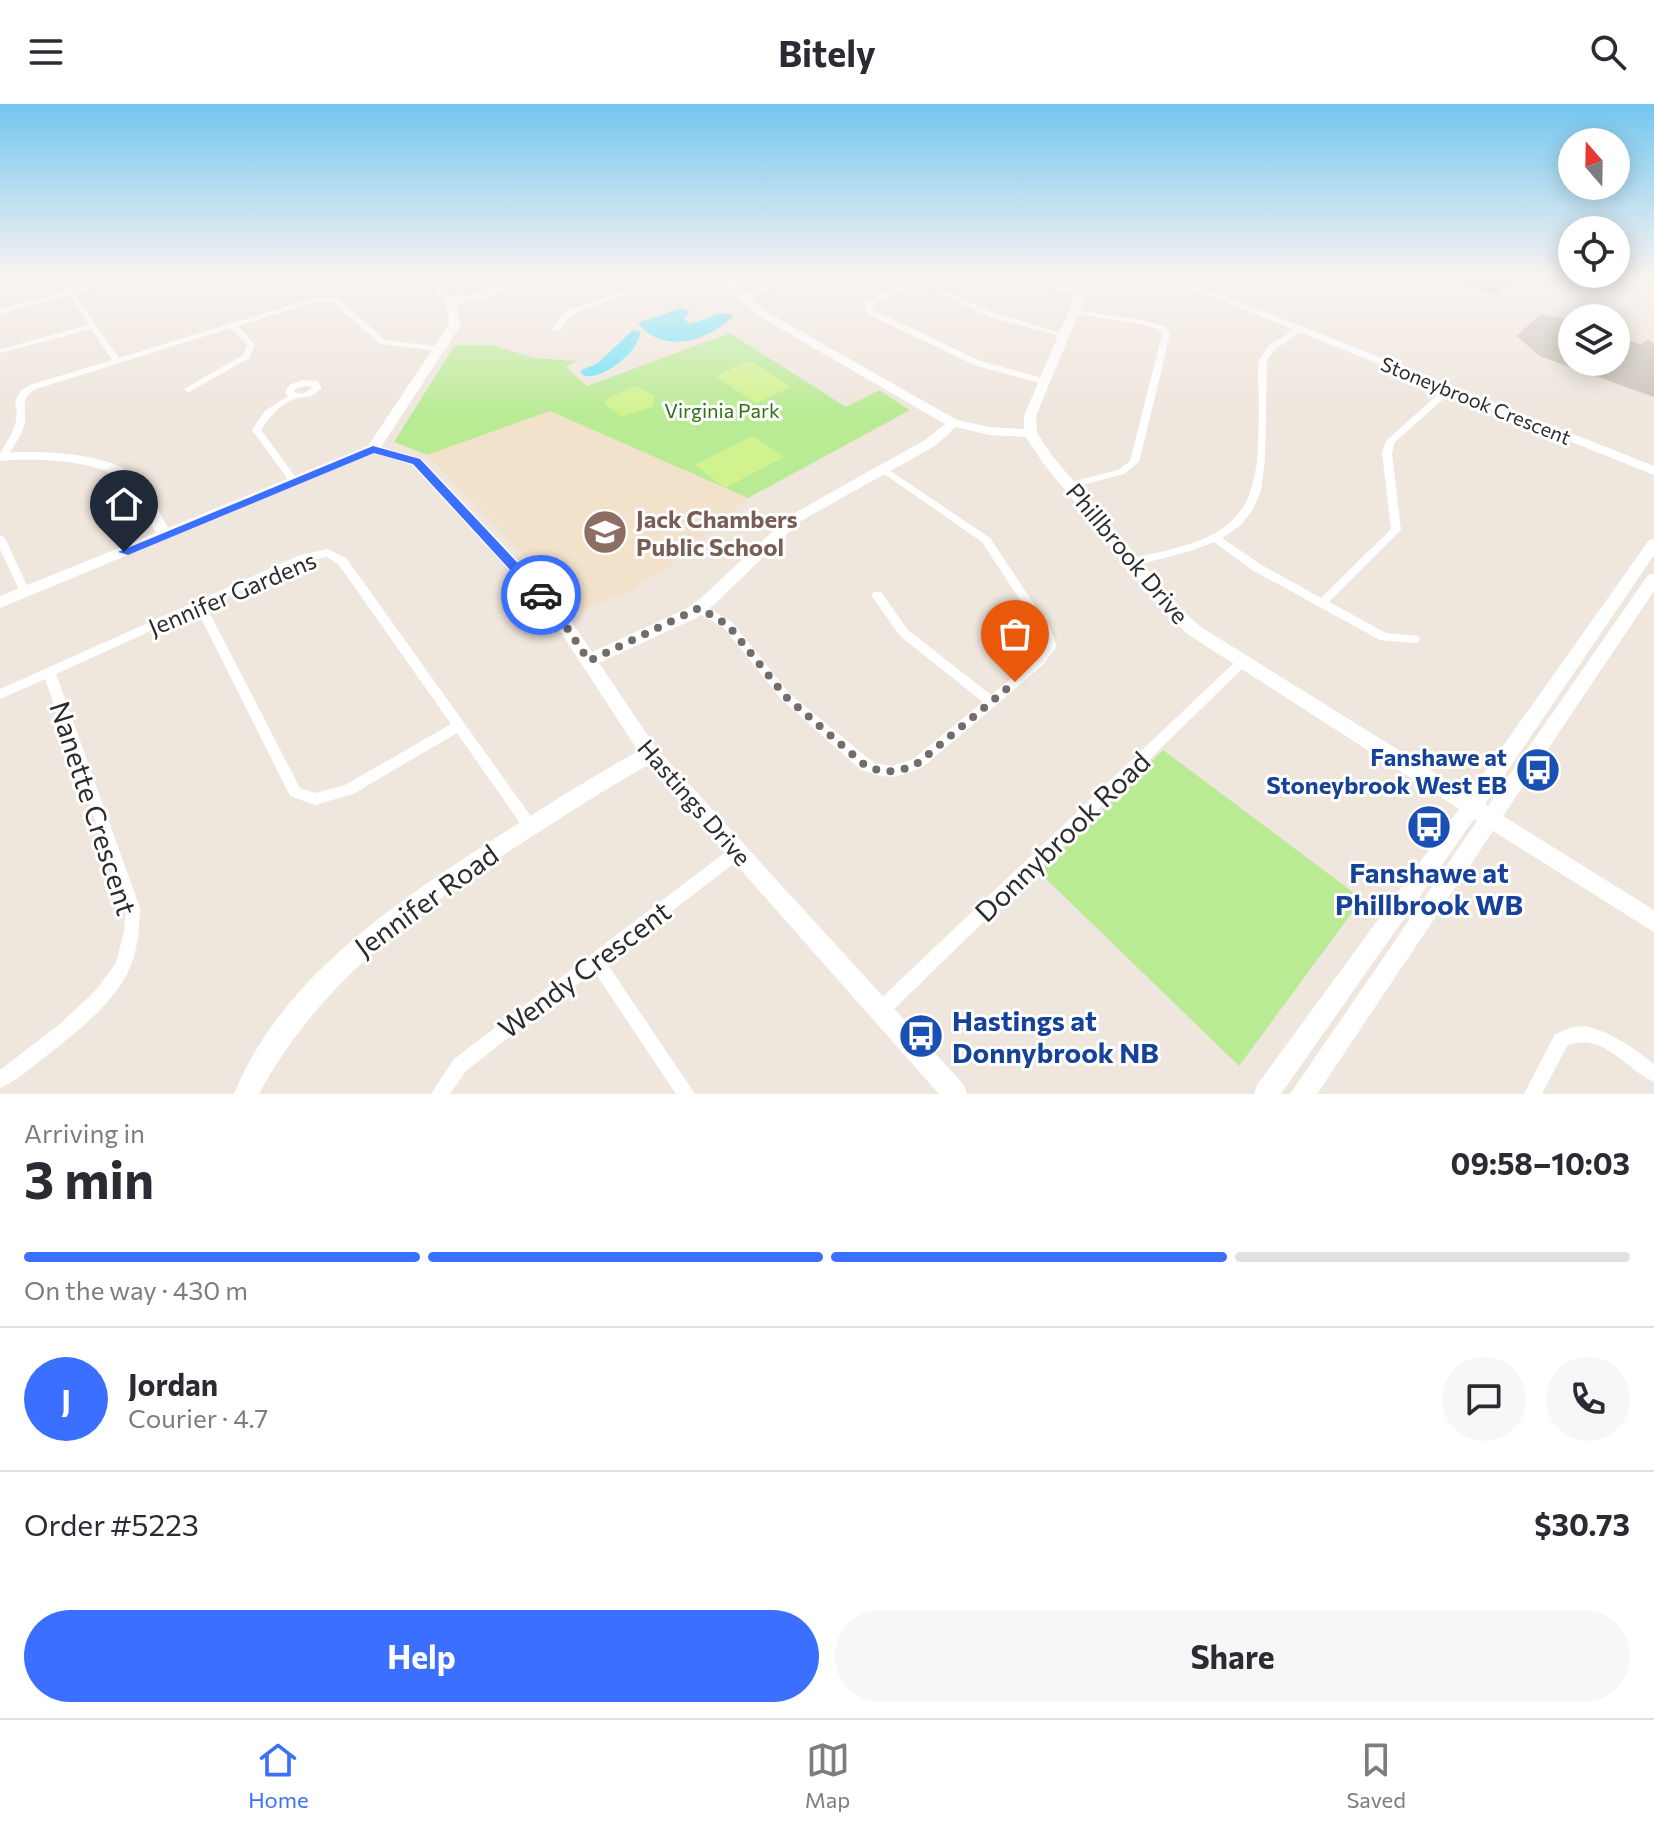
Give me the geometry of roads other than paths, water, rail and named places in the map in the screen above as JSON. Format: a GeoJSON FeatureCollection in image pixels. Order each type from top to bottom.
{"type":"FeatureCollection","features":[{"type":"Feature","properties":{"kind":"street"},"geometry":{"type":"LineString","coordinates":[[92,322],[117,361]]}},
{"type":"Feature","properties":{"kind":"street"},"geometry":{"type":"LineString","coordinates":[[1,456],[22,423],[24,412],[19,402],[24,392],[243,322]]}},
{"type":"Feature","properties":{"kind":"street"},"geometry":{"type":"LineString","coordinates":[[360,322],[383,342],[440,349]]}},
{"type":"Feature","properties":{"kind":"street"},"geometry":{"type":"LineString","coordinates":[[0,602],[373,449],[455,322]]}},
{"type":"Feature","properties":{"kind":"street"},"geometry":{"type":"LineString","coordinates":[[556,329],[562,322]]}},
{"type":"Feature","properties":{"kind":"street"},"geometry":{"type":"LineString","coordinates":[[777,322],[928,412],[953,423],[989,431],[1030,433],[1030,416],[1069,322]]}},
{"type":"Feature","properties":{"kind":"street"},"geometry":{"type":"LineString","coordinates":[[891,322],[977,363],[1043,381]]}},
{"type":"Feature","properties":{"kind":"street"},"geometry":{"type":"LineString","coordinates":[[1018,322],[1065,335]]}},
{"type":"Feature","properties":{"kind":"street"},"geometry":{"type":"LineString","coordinates":[[1070,485],[1121,472],[1134,462],[1166,335],[1163,329],[1142,322]]}},
{"type":"Feature","properties":{"kind":"street","name":"Stoneybrook Crescent"},"geometry":{"type":"LineString","coordinates":[[1280,322],[1654,471]]}},
{"type":"Feature","properties":{"kind":"street"},"geometry":{"type":"LineString","coordinates":[[188,389],[246,356],[251,345],[233,325]]}},
{"type":"Feature","properties":{"kind":"street"},"geometry":{"type":"LineString","coordinates":[[0,351],[94,326]]}},
{"type":"Feature","properties":{"kind":"street"},"geometry":{"type":"LineString","coordinates":[[1133,562],[1206,544],[1237,520],[1255,492],[1264,395],[1263,358],[1267,351],[1300,330]]}},
{"type":"Feature","properties":{"kind":"street"},"geometry":{"type":"LineString","coordinates":[[1323,602],[1396,530],[1387,453],[1391,441],[1448,390]]}},
{"type":"Feature","properties":{"kind":"street"},"geometry":{"type":"LineString","coordinates":[[293,396],[268,413],[256,430],[295,483]]}},
{"type":"Feature","properties":{"kind":"street"},"geometry":{"type":"LineString","coordinates":[[589,661],[699,608],[794,519],[930,443],[953,423]]}},
{"type":"Feature","properties":{"kind":"street","name":"Phillbrook Drive"},"geometry":{"type":"LineString","coordinates":[[1030,433],[1034,443],[1176,614],[1195,631],[1493,818]]}},
{"type":"Feature","properties":{"kind":"street","name":"Hastings Drive"},"geometry":{"type":"LineString","coordinates":[[373,449],[417,462],[555,610],[650,754],[955,1094]]}},
{"type":"Feature","properties":{"kind":"street"},"geometry":{"type":"LineString","coordinates":[[1,456],[35,454],[118,470],[131,480],[165,536]]}},
{"type":"Feature","properties":{"kind":"street"},"geometry":{"type":"LineString","coordinates":[[699,608],[728,625],[786,697],[866,766],[882,773],[903,771],[918,763],[1039,662],[1051,646],[1046,631],[986,540],[883,469]]}},
{"type":"Feature","properties":{"kind":"street"},"geometry":{"type":"LineString","coordinates":[[0,538],[25,592]]}},
{"type":"Feature","properties":{"kind":"street"},"geometry":{"type":"LineString","coordinates":[[1215,538],[1256,567],[1384,637],[1414,639]]}},
{"type":"Feature","properties":{"kind":"street"},"geometry":{"type":"LineString","coordinates":[[1266,1094],[1473,805],[1654,544]]}},
{"type":"Feature","properties":{"kind":"street","name":"Jennifer Gardens"},"geometry":{"type":"LineString","coordinates":[[0,694],[304,558],[328,553],[343,562],[530,826]]}},
{"type":"Feature","properties":{"kind":"street"},"geometry":{"type":"LineString","coordinates":[[1302,1094],[1652,585]]}},
{"type":"Feature","properties":{"kind":"street"},"geometry":{"type":"LineString","coordinates":[[877,595],[904,633],[992,702]]}},
{"type":"Feature","properties":{"kind":"street"},"geometry":{"type":"LineString","coordinates":[[200,605],[295,792],[315,799],[348,790],[459,725]]}},
{"type":"Feature","properties":{"kind":"street","name":"Donnybrook Road"},"geometry":{"type":"LineString","coordinates":[[880,1011],[1243,661]]}},
{"type":"Feature","properties":{"kind":"street","name":"Nanette Crescent"},"geometry":{"type":"LineString","coordinates":[[0,1080],[84,1013],[121,972],[132,941],[133,908],[49,672]]}},
{"type":"Feature","properties":{"kind":"street","name":"Jennifer Road"},"geometry":{"type":"LineString","coordinates":[[246,1094],[280,1036],[336,967],[395,916],[590,787],[650,754]]}},
{"type":"Feature","properties":{"kind":"street"},"geometry":{"type":"LineString","coordinates":[[1493,818],[1654,922]]}},
{"type":"Feature","properties":{"kind":"street","name":"Wendy Crescent"},"geometry":{"type":"LineString","coordinates":[[440,1094],[460,1065],[737,852]]}},
{"type":"Feature","properties":{"kind":"street"},"geometry":{"type":"LineString","coordinates":[[596,961],[686,1094]]}},
{"type":"Feature","properties":{"kind":"street"},"geometry":{"type":"LineString","coordinates":[[1533,1094],[1561,1040],[1569,1035],[1598,1036],[1654,1074]]}},
{"type":"Feature","properties":{"kind":"water"},"geometry":{"type":"Polygon","coordinates":[[[726,322],[700,337],[673,342],[648,333],[638,323],[726,322]]]}},
{"type":"Feature","properties":{"kind":"water"},"geometry":{"type":"Polygon","coordinates":[[[633,330],[640,332],[638,340],[619,363],[601,373],[584,376],[580,371],[598,363],[633,330]]]}},
{"type":"Feature","properties":{"kind":"place","name":"Jack Chambers Public School"},"geometry":{"type":"Point","coordinates":[605,532]}},
{"type":"Feature","properties":{"kind":"place","name":"Fanshawe at Stoneybrook West EB"},"geometry":{"type":"Point","coordinates":[1538,770]}},
{"type":"Feature","properties":{"kind":"place","name":"Fanshawe at Phillbrook WB"},"geometry":{"type":"Point","coordinates":[1429,827]}},
{"type":"Feature","properties":{"kind":"place","name":"Hastings at Donnybrook NB"},"geometry":{"type":"Point","coordinates":[921,1036]}},
{"type":"Feature","properties":{"kind":"park label","name":"Virginia Park"},"geometry":{"type":"Point","coordinates":[722,410]}}]}
